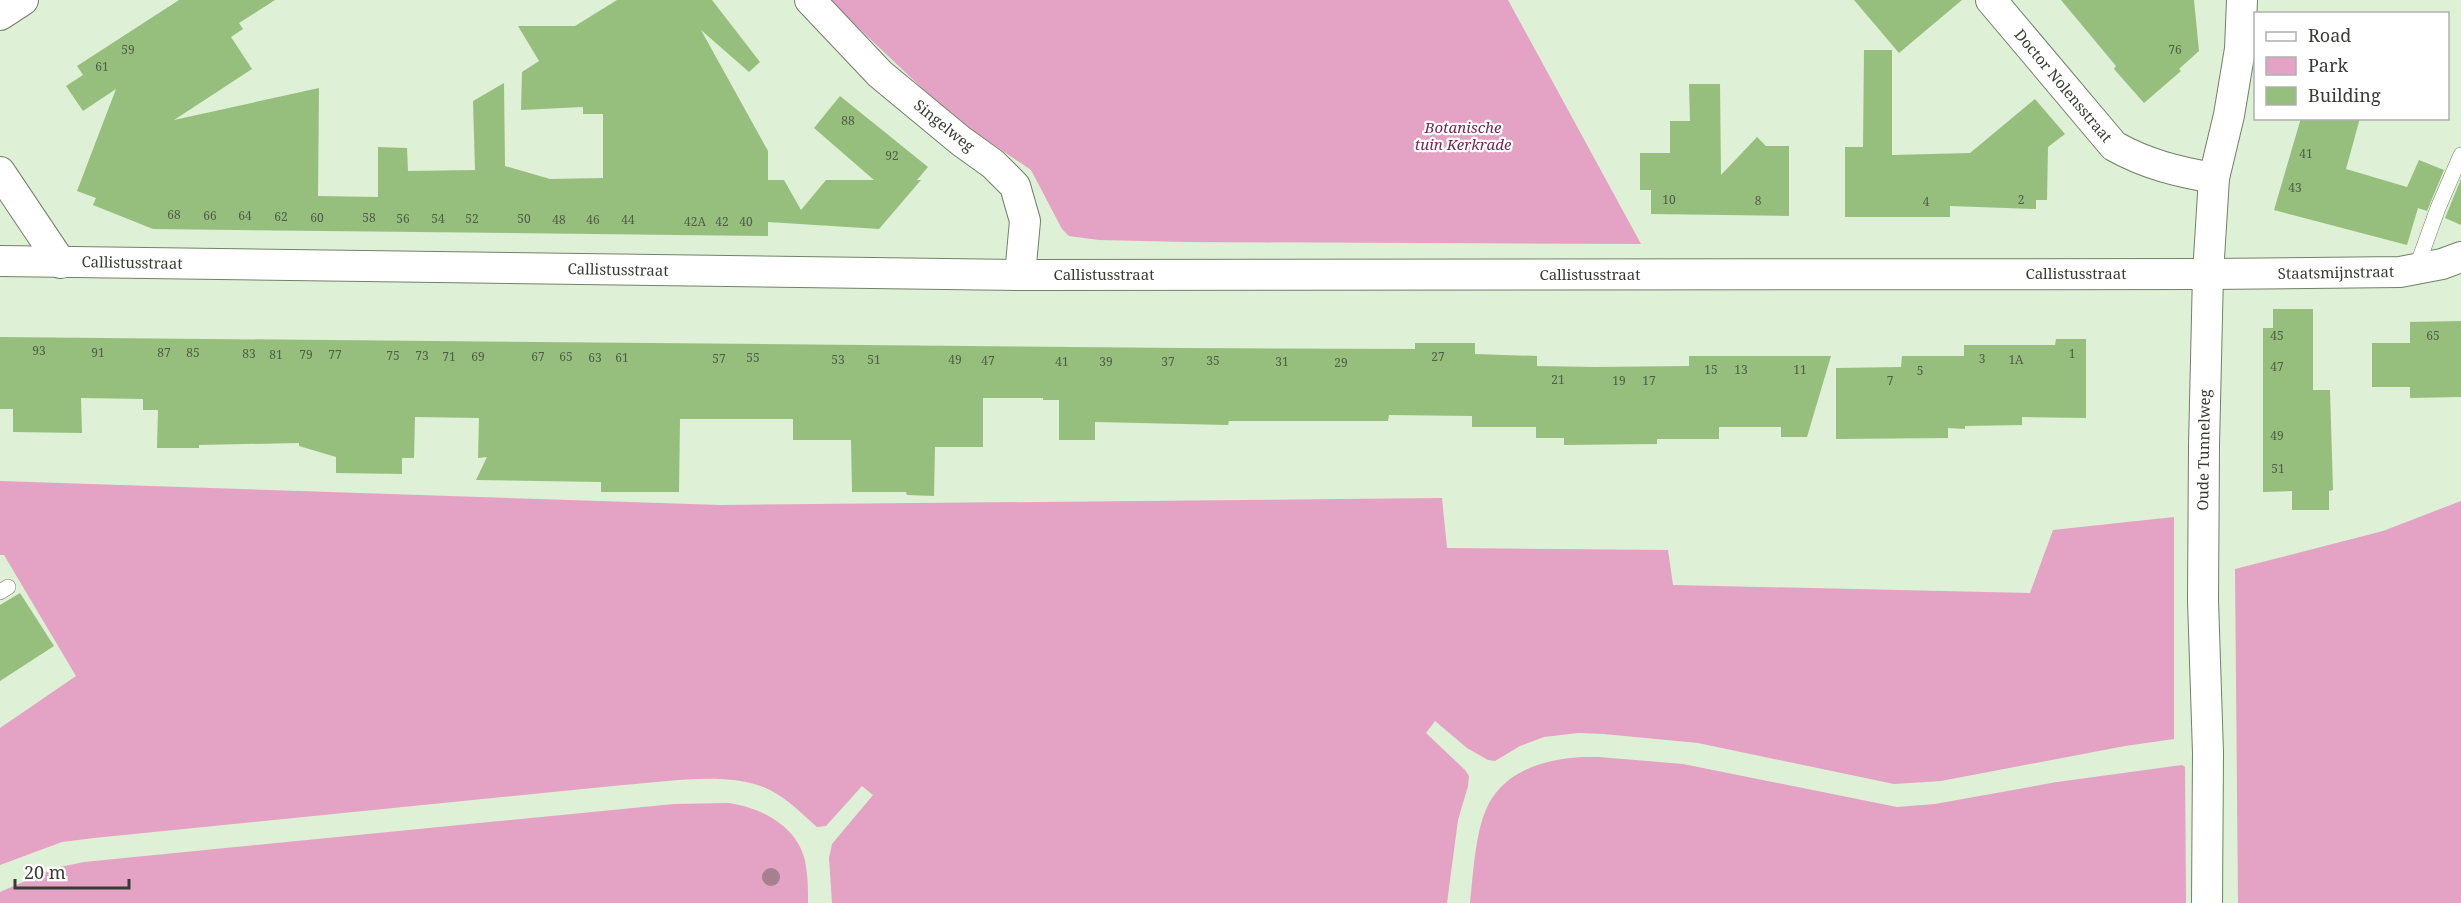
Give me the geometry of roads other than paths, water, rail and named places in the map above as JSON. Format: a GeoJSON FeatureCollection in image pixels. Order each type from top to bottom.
{"type":"FeatureCollection","features":[{"type":"Feature","properties":{"kind":"street"},"geometry":{"type":"LineString","coordinates":[[0,15],[22,0]]}},
{"type":"Feature","properties":{"kind":"street","name":"Singelweg"},"geometry":{"type":"LineString","coordinates":[[810,0],[880,74],[961,141],[993,164],[1015,186],[1025,221],[1020,275]]}},
{"type":"Feature","properties":{"kind":"street","name":"Doctor Nolensstraat"},"geometry":{"type":"LineString","coordinates":[[1991,0],[2114,146],[2138,159],[2176,172],[2214,178]]}},
{"type":"Feature","properties":{"kind":"street","name":"Oude Tunnelweg"},"geometry":{"type":"LineString","coordinates":[[2207,903],[2208,753],[2203,600],[2208,274],[2214,178],[2231,104],[2240,49],[2242,0]]}},
{"type":"Feature","properties":{"kind":"street"},"geometry":{"type":"LineString","coordinates":[[0,172],[61,262]]}},
{"type":"Feature","properties":{"kind":"street","name":"Staatsmijnstraat"},"geometry":{"type":"LineString","coordinates":[[2208,274],[2400,272],[2461,257]]}},
{"type":"Feature","properties":{"kind":"street","name":"Callistusstraat"},"geometry":{"type":"LineString","coordinates":[[0,261],[1020,275],[2208,274]]}},
{"type":"Feature","properties":{"kind":"lane"},"geometry":{"type":"LineString","coordinates":[[2416,269],[2461,154]]}},
{"type":"Feature","properties":{"kind":"park label","name":"Botanische tuin Kerkrade"},"geometry":{"type":"Point","coordinates":[1463,136]}}]}
